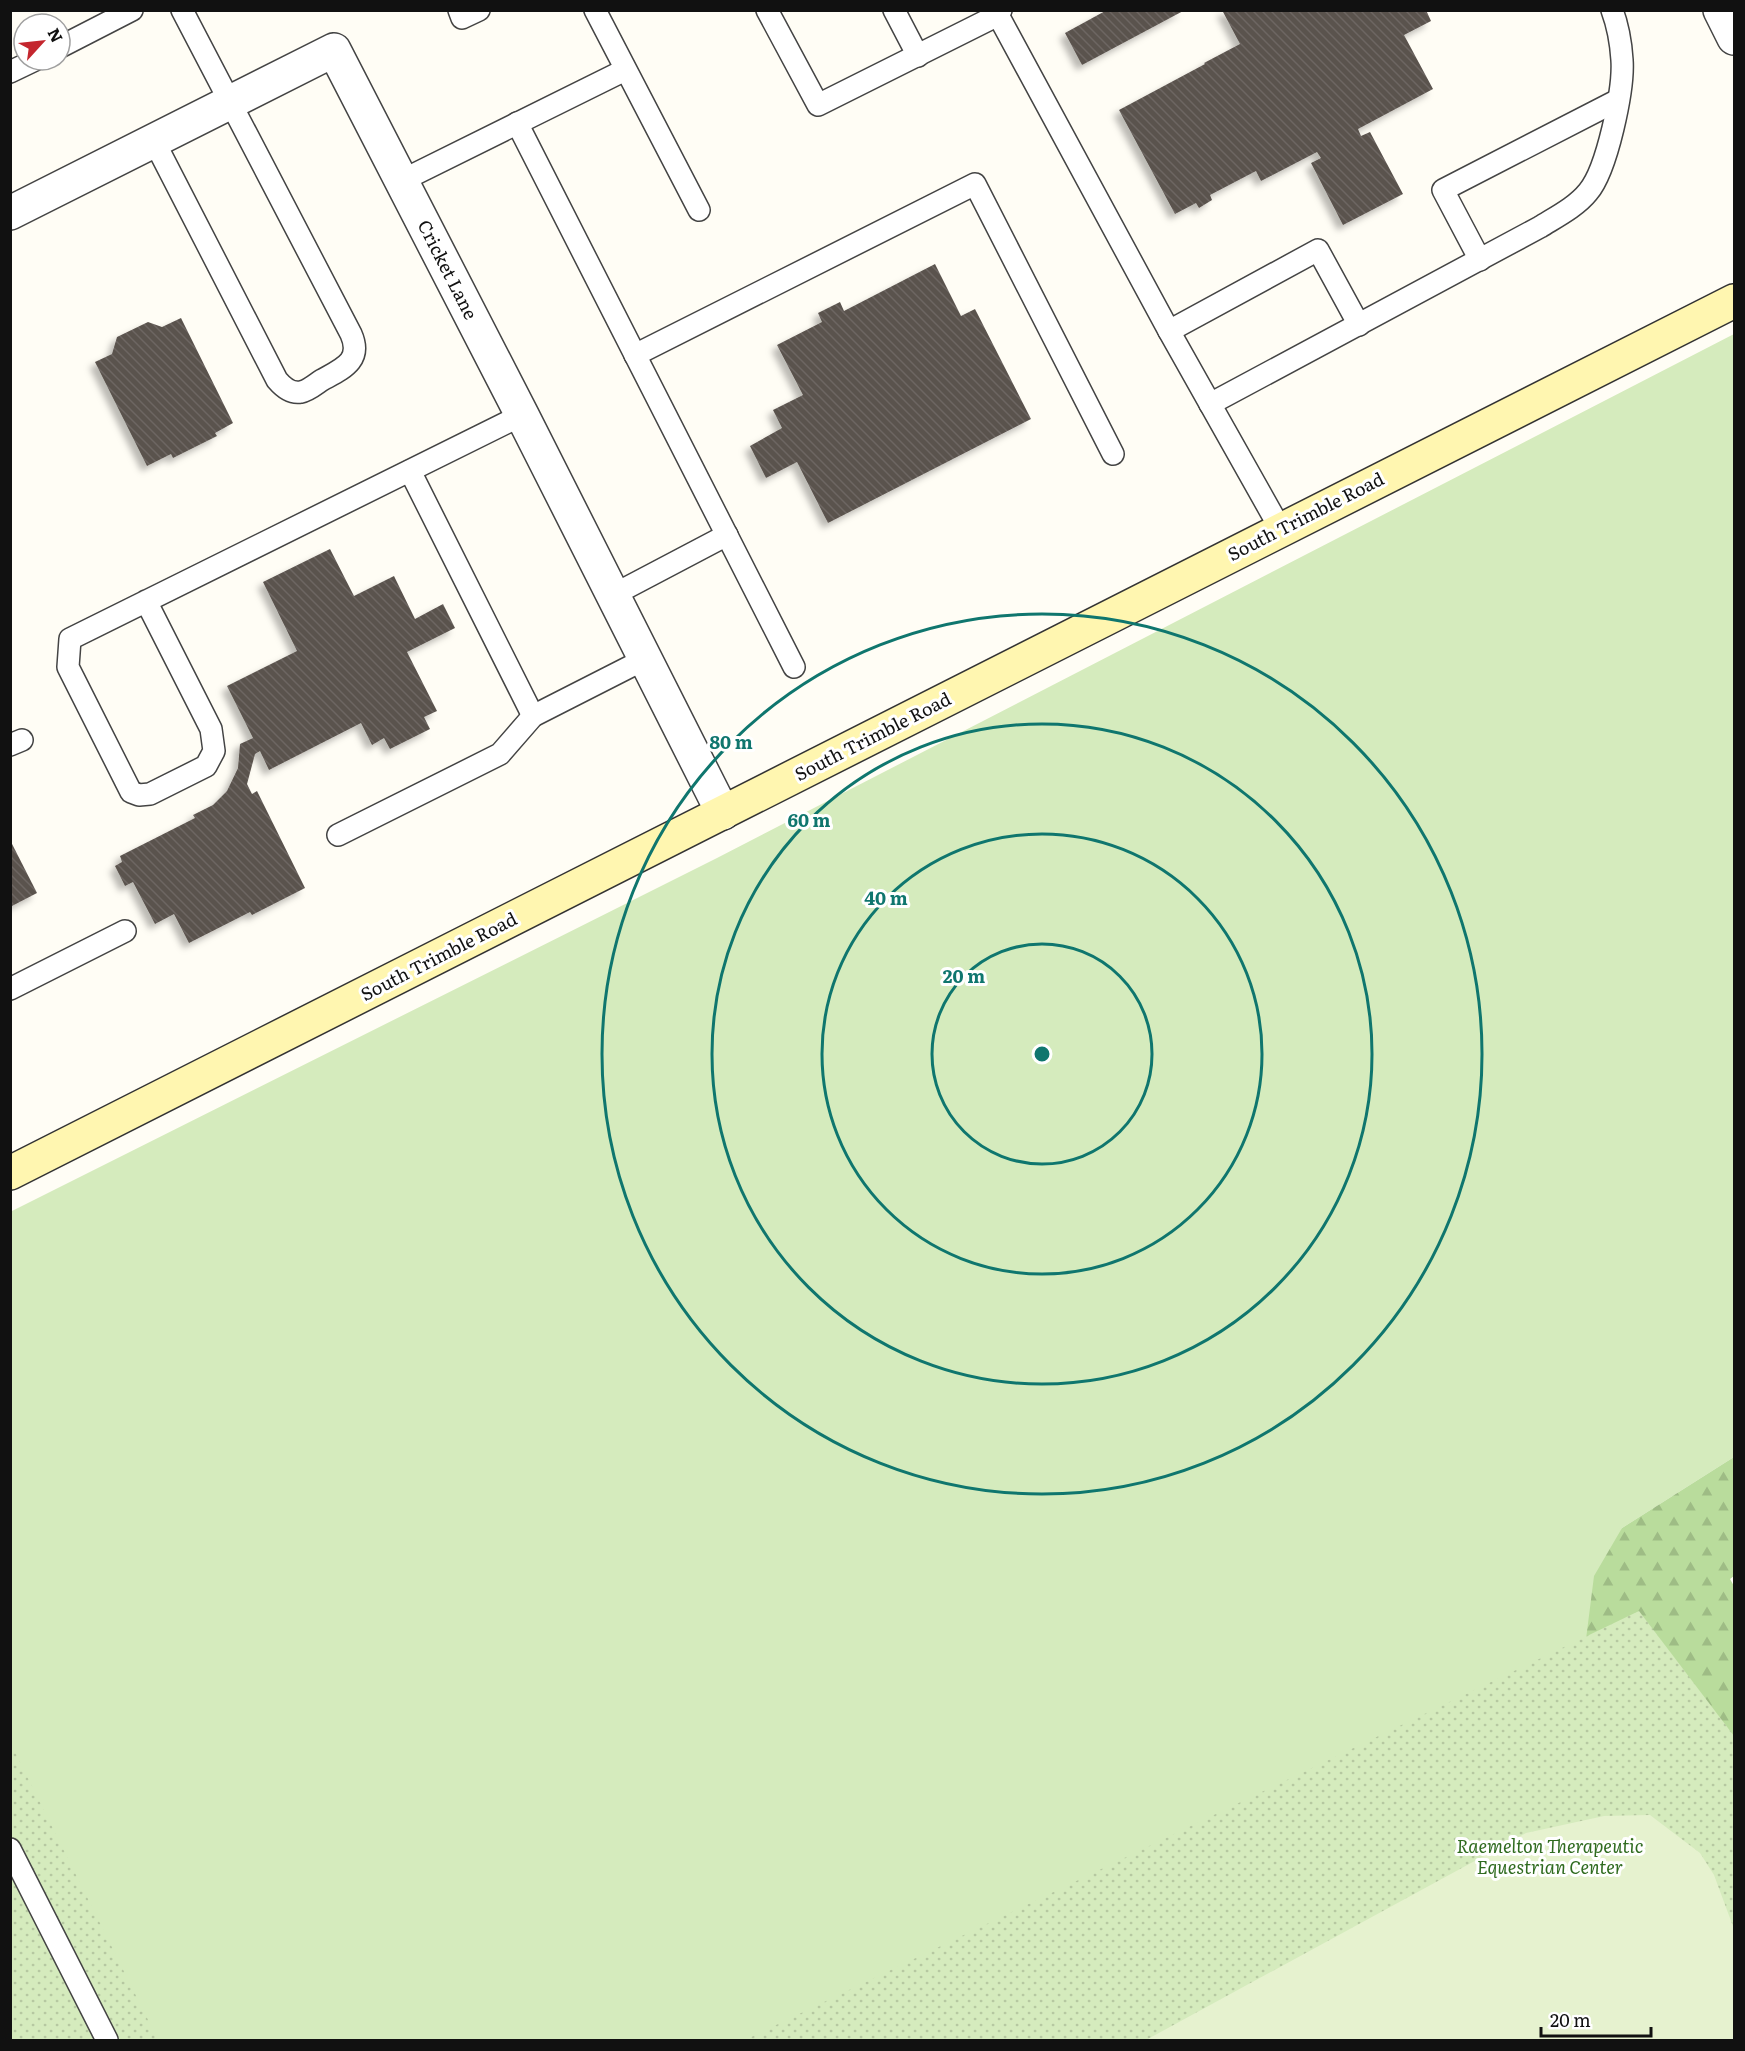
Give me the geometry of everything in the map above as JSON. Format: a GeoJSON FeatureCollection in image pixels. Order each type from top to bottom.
{"type":"FeatureCollection","features":[{"type":"Feature","properties":{"kind":"main road","name":"South Trimble Road"},"geometry":{"type":"LineString","coordinates":[[10,1173],[1734,301]]}},
{"type":"Feature","properties":{"kind":"street"},"geometry":{"type":"LineString","coordinates":[[1720,10],[1734,38]]}},
{"type":"Feature","properties":{"kind":"street","name":"Cricket Lane"},"geometry":{"type":"LineString","coordinates":[[10,213],[334,50],[723,813]]}},
{"type":"Feature","properties":{"kind":"lane"},"geometry":{"type":"LineString","coordinates":[[72,41],[132,10]]}},
{"type":"Feature","properties":{"kind":"lane"},"geometry":{"type":"LineString","coordinates":[[154,141],[277,380],[283,387],[293,392],[302,392],[348,365],[354,354],[355,344],[182,10]]}},
{"type":"Feature","properties":{"kind":"lane"},"geometry":{"type":"LineString","coordinates":[[459,10],[462,18],[479,10]]}},
{"type":"Feature","properties":{"kind":"lane"},"geometry":{"type":"LineString","coordinates":[[595,10],[699,210]]}},
{"type":"Feature","properties":{"kind":"lane"},"geometry":{"type":"LineString","coordinates":[[767,10],[818,105],[999,13],[1169,331],[1281,530]]}},
{"type":"Feature","properties":{"kind":"lane"},"geometry":{"type":"LineString","coordinates":[[894,10],[918,56]]}},
{"type":"Feature","properties":{"kind":"lane"},"geometry":{"type":"LineString","coordinates":[[1210,404],[1480,260],[1568,210],[1588,192],[1602,169],[1618,100],[1622,62],[1616,21],[1612,10]]}},
{"type":"Feature","properties":{"kind":"lane"},"geometry":{"type":"LineString","coordinates":[[401,181],[625,70]]}},
{"type":"Feature","properties":{"kind":"lane"},"geometry":{"type":"LineString","coordinates":[[1480,260],[1443,190],[1618,100]]}},
{"type":"Feature","properties":{"kind":"lane"},"geometry":{"type":"LineString","coordinates":[[517,123],[794,667]]}},
{"type":"Feature","properties":{"kind":"lane"},"geometry":{"type":"LineString","coordinates":[[635,355],[975,184],[1113,454]]}},
{"type":"Feature","properties":{"kind":"lane"},"geometry":{"type":"LineString","coordinates":[[1169,331],[1318,250],[1359,325]]}},
{"type":"Feature","properties":{"kind":"lane"},"geometry":{"type":"LineString","coordinates":[[146,601],[211,729],[214,751],[206,766],[150,794],[139,795],[131,792],[68,667],[70,639],[146,601],[410,471],[522,415]]}},
{"type":"Feature","properties":{"kind":"lane"},"geometry":{"type":"LineString","coordinates":[[410,471],[532,716]]}},
{"type":"Feature","properties":{"kind":"lane"},"geometry":{"type":"LineString","coordinates":[[613,595],[727,535]]}},
{"type":"Feature","properties":{"kind":"lane"},"geometry":{"type":"LineString","coordinates":[[338,835],[500,754],[532,716],[645,659]]}},
{"type":"Feature","properties":{"kind":"lane"},"geometry":{"type":"LineString","coordinates":[[10,989],[125,931]]}},
{"type":"Feature","properties":{"kind":"lane"},"geometry":{"type":"LineString","coordinates":[[10,1849],[107,2040]]}},
{"type":"Feature","properties":{"kind":"green space"},"geometry":{"type":"Polygon","coordinates":[[[1734,334],[1734,1457],[1622,1528],[1585,1647],[869,2040],[125,2040],[11,1811],[10,1212],[717,858],[1734,334]]]}},
{"type":"Feature","properties":{"kind":"green space","name":"Raemelton Therapeutic Equestrian Center"},"geometry":{"type":"Polygon","coordinates":[[[1734,1457],[1734,1576],[1730,1579],[1734,1586],[1734,1910],[869,2040],[1585,1647],[1594,1576],[1622,1528],[1734,1457]]]}},
{"type":"Feature","properties":{"kind":"green space","name":"Raemelton Therapeutic Equestrian Center"},"geometry":{"type":"Polygon","coordinates":[[[1639,1611],[1734,1736],[1734,2040],[745,2040],[1639,1611]]]}},
{"type":"Feature","properties":{"kind":"green space"},"geometry":{"type":"Polygon","coordinates":[[[11,1744],[158,2040],[11,2040],[11,1744]]]}},
{"type":"Feature","properties":{"kind":"green space"},"geometry":{"type":"Polygon","coordinates":[[[1650,1815],[1700,1853],[1714,1875],[1734,1929],[1734,2040],[1146,2040],[1526,1833],[1604,1816],[1650,1815]]]}},
{"type":"Feature","properties":{"kind":"building"},"geometry":{"type":"Polygon","coordinates":[[[1107,10],[1185,10],[1082,65],[1065,33],[1107,10]]]}},
{"type":"Feature","properties":{"kind":"building"},"geometry":{"type":"Polygon","coordinates":[[[1222,10],[1426,10],[1431,21],[1404,35],[1433,89],[1358,129],[1361,136],[1370,132],[1403,194],[1343,225],[1311,163],[1321,158],[1317,152],[1261,181],[1256,171],[1210,195],[1212,200],[1199,208],[1196,203],[1175,214],[1119,110],[1240,44],[1222,10]]]}},
{"type":"Feature","properties":{"kind":"building"},"geometry":{"type":"Polygon","coordinates":[[[935,264],[961,316],[975,309],[1031,419],[828,523],[797,462],[766,478],[750,446],[782,428],[773,410],[803,395],[777,345],[822,322],[818,313],[840,302],[844,311],[935,264]]]}},
{"type":"Feature","properties":{"kind":"building"},"geometry":{"type":"Polygon","coordinates":[[[181,318],[233,423],[215,433],[217,436],[173,458],[171,454],[147,466],[95,362],[112,354],[117,337],[148,322],[162,327],[181,318]]]}},
{"type":"Feature","properties":{"kind":"building"},"geometry":{"type":"Polygon","coordinates":[[[330,549],[354,596],[394,576],[415,619],[443,604],[455,628],[407,652],[437,711],[424,717],[430,729],[390,749],[384,738],[372,745],[361,723],[269,770],[260,751],[255,754],[247,784],[252,794],[257,791],[305,888],[252,915],[250,912],[189,943],[174,914],[155,924],[133,882],[125,886],[115,866],[122,862],[120,856],[195,818],[193,815],[213,805],[227,791],[238,768],[240,744],[253,738],[227,686],[297,651],[263,582],[330,549]]]}},
{"type":"Feature","properties":{"kind":"building"},"geometry":{"type":"Polygon","coordinates":[[[10,840],[37,893],[10,907],[10,840]]]}}]}
